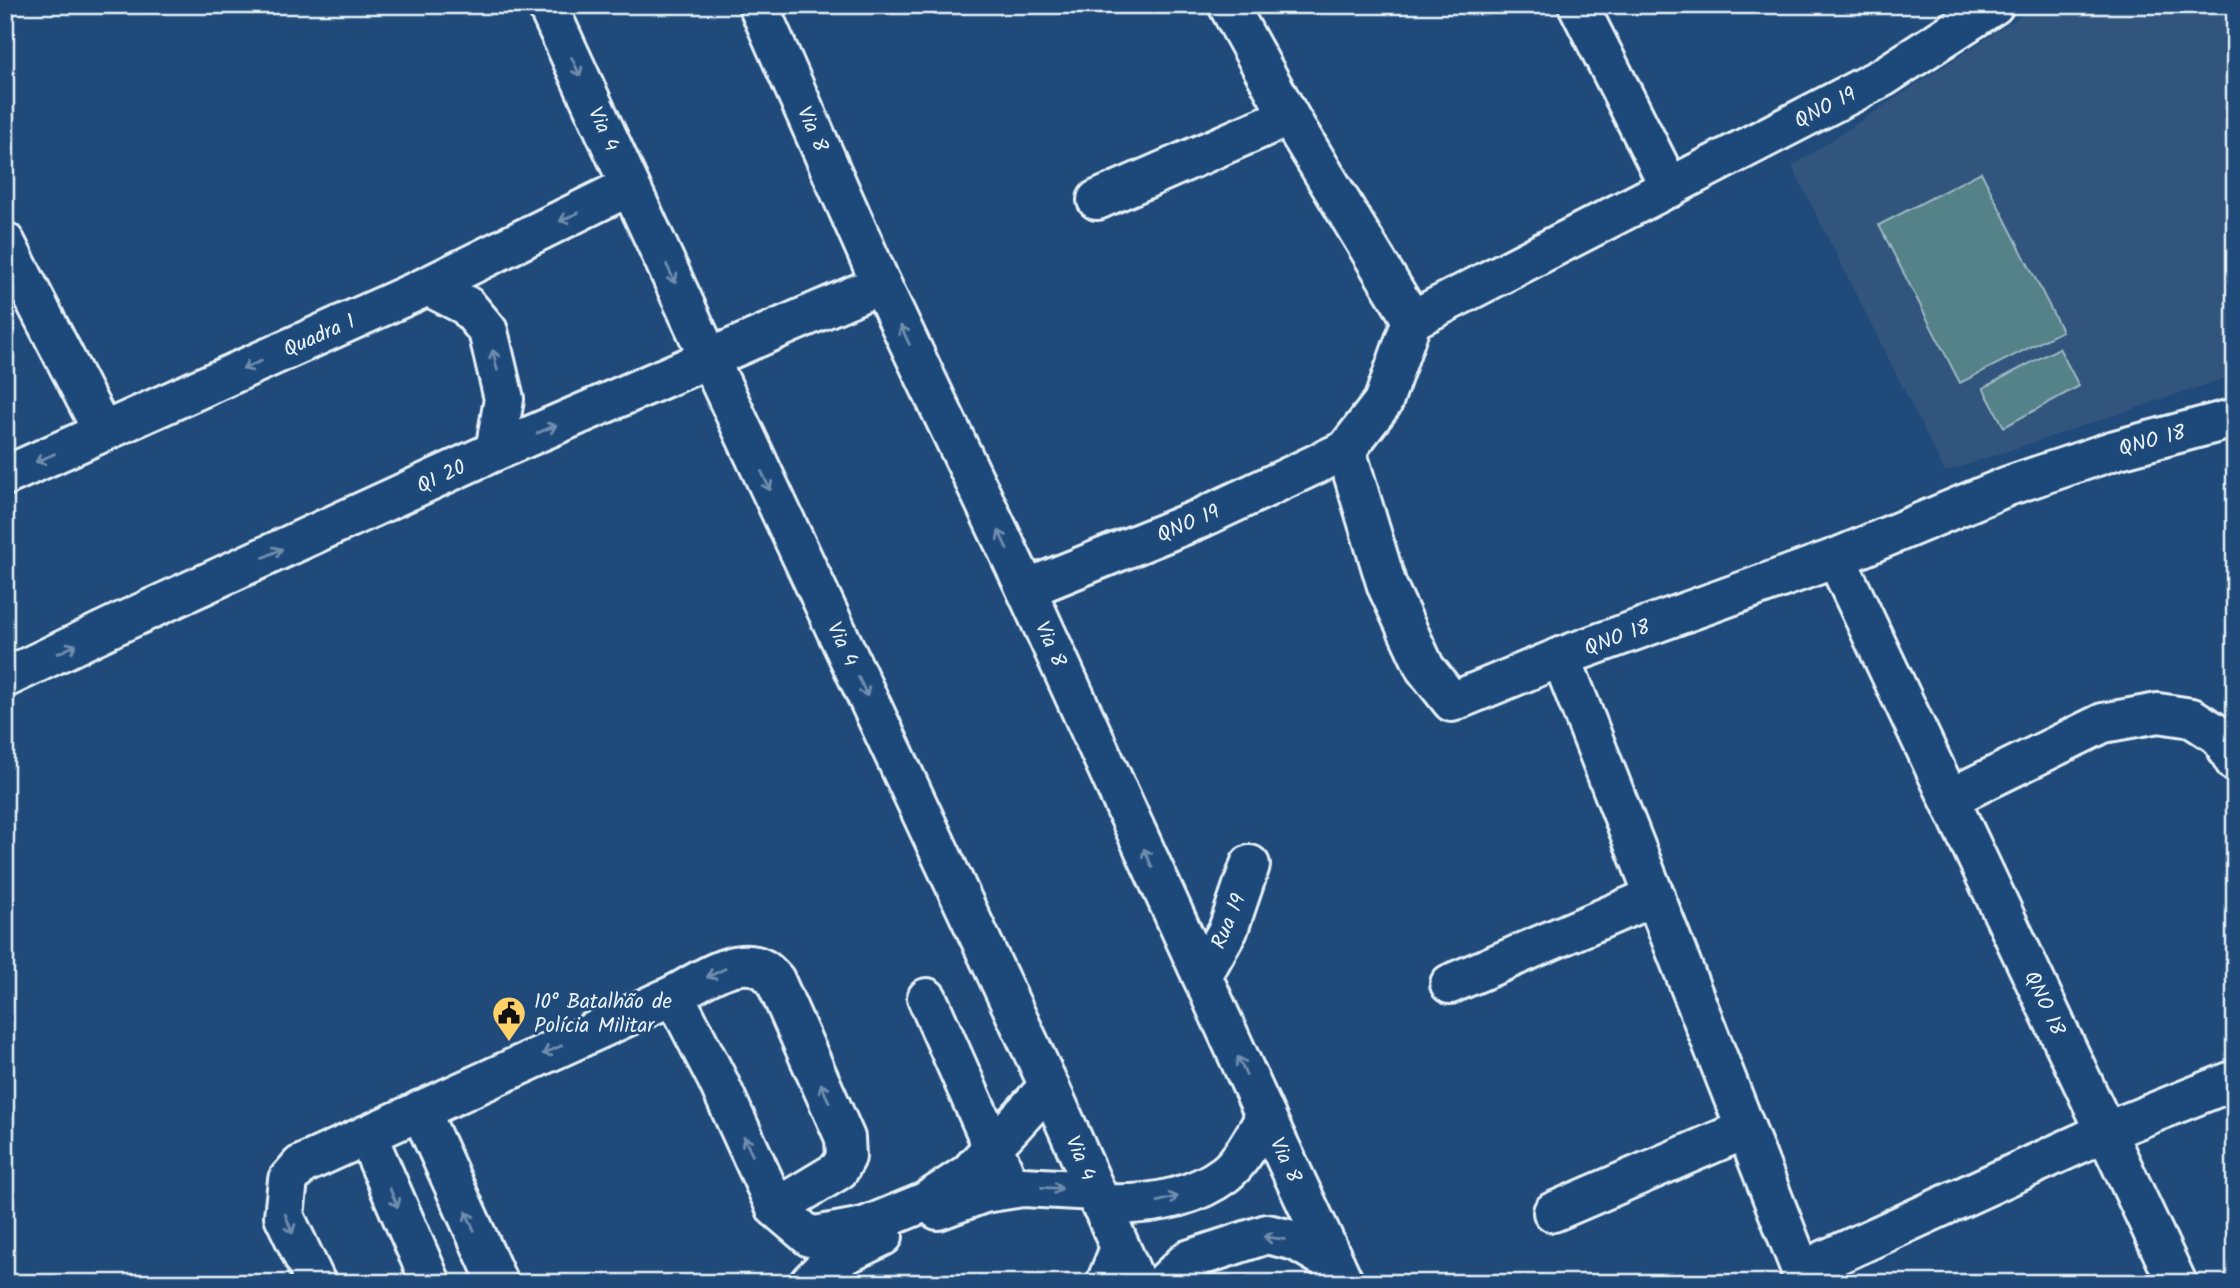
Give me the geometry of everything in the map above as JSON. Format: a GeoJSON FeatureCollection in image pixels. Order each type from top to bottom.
{"type":"FeatureCollection","features":[{"type":"Feature","properties":{"kind":"street","name":"Via 4"},"geometry":{"type":"LineString","coordinates":[[547,5],[1049,1086],[1136,1283]]}},
{"type":"Feature","properties":{"kind":"street","name":"Via 8"},"geometry":{"type":"LineString","coordinates":[[758,5],[881,284],[1026,589],[1266,1117],[1340,1273]]}},
{"type":"Feature","properties":{"kind":"street"},"geometry":{"type":"LineString","coordinates":[[1228,5],[1289,116],[1412,320]]}},
{"type":"Feature","properties":{"kind":"street"},"geometry":{"type":"LineString","coordinates":[[1578,5],[1670,188]]}},
{"type":"Feature","properties":{"kind":"street","name":"QNO 19"},"geometry":{"type":"LineString","coordinates":[[1026,589],[1199,519],[1346,450],[1383,402],[1412,320],[1883,77],[1979,10]]}},
{"type":"Feature","properties":{"kind":"street"},"geometry":{"type":"LineString","coordinates":[[1097,200],[1289,116]]}},
{"type":"Feature","properties":{"kind":"street","name":"Quadra 1"},"geometry":{"type":"LineString","coordinates":[[5,476],[428,286],[630,187]]}},
{"type":"Feature","properties":{"kind":"street"},"geometry":{"type":"LineString","coordinates":[[5,242],[103,432]]}},
{"type":"Feature","properties":{"kind":"street","name":"QI 20"},"geometry":{"type":"LineString","coordinates":[[5,678],[495,451],[881,284]]}},
{"type":"Feature","properties":{"kind":"street"},"geometry":{"type":"LineString","coordinates":[[428,286],[467,306],[488,331],[504,400],[495,451]]}},
{"type":"Feature","properties":{"kind":"street","name":"QNO 18"},"geometry":{"type":"LineString","coordinates":[[2235,418],[2115,450],[2008,485],[1836,558],[1562,657],[1804,1277],[2105,1132],[2235,1080]]}},
{"type":"Feature","properties":{"kind":"street"},"geometry":{"type":"LineString","coordinates":[[1346,450],[1387,586],[1425,668],[1452,702],[1562,657]]}},
{"type":"Feature","properties":{"kind":"street","name":"QNO 18"},"geometry":{"type":"LineString","coordinates":[[1836,558],[2177,1283]]}},
{"type":"Feature","properties":{"kind":"street"},"geometry":{"type":"LineString","coordinates":[[1950,798],[2103,723],[2158,713],[2192,718],[2220,736],[2235,762]]}},
{"type":"Feature","properties":{"kind":"street","name":"Rua 19"},"geometry":{"type":"LineString","coordinates":[[1202,976],[1228,930],[1250,865]]}},
{"type":"Feature","properties":{"kind":"street"},"geometry":{"type":"LineString","coordinates":[[1450,984],[1655,896]]}},
{"type":"Feature","properties":{"kind":"street"},"geometry":{"type":"LineString","coordinates":[[316,1283],[284,1216],[288,1180],[301,1165],[674,995],[724,968],[747,964],[762,968],[775,980],[845,1138],[846,1157],[838,1170],[776,1208]]}},
{"type":"Feature","properties":{"kind":"street"},"geometry":{"type":"LineString","coordinates":[[674,995],[718,1081],[776,1208],[810,1237],[864,1227],[925,1202],[968,1173],[1049,1086]]}},
{"type":"Feature","properties":{"kind":"street"},"geometry":{"type":"LineString","coordinates":[[928,998],[1010,1188]]}},
{"type":"Feature","properties":{"kind":"street"},"geometry":{"type":"LineString","coordinates":[[420,1110],[498,1283]]}},
{"type":"Feature","properties":{"kind":"street"},"geometry":{"type":"LineString","coordinates":[[809,1283],[830,1262],[932,1212],[984,1193],[1023,1186],[1097,1197],[1134,1206],[1168,1200],[1198,1189],[1225,1174],[1237,1161],[1266,1117]]}},
{"type":"Feature","properties":{"kind":"street"},"geometry":{"type":"LineString","coordinates":[[1553,1212],[1746,1129]]}},
{"type":"Feature","properties":{"kind":"street"},"geometry":{"type":"LineString","coordinates":[[367,1135],[431,1283]]}},
{"type":"Feature","properties":{"kind":"street"},"geometry":{"type":"LineString","coordinates":[[1164,1283],[1188,1260],[1267,1234],[1296,1241],[1340,1273]]}},
{"type":"Feature","properties":{"kind":"street"},"geometry":{"type":"LineString","coordinates":[[1106,1283],[1120,1248]]}},
{"type":"Feature","properties":{"kind":"shaded area"},"geometry":{"type":"Polygon","coordinates":[[[2037,5],[2235,5],[2235,375],[1945,472],[1792,166],[2037,5]]]}},
{"type":"Feature","properties":{"kind":"green space"},"geometry":{"type":"Polygon","coordinates":[[[1981,172],[2062,331],[1960,383],[1879,225],[1981,172]]]}},
{"type":"Feature","properties":{"kind":"green space"},"geometry":{"type":"Polygon","coordinates":[[[2059,348],[2079,386],[2004,427],[1983,388],[2059,348]]]}},
{"type":"Feature","properties":{"kind":"place","name":"10° Batalhão de Polícia Militar"},"geometry":{"type":"Point","coordinates":[509,1043]}}]}
